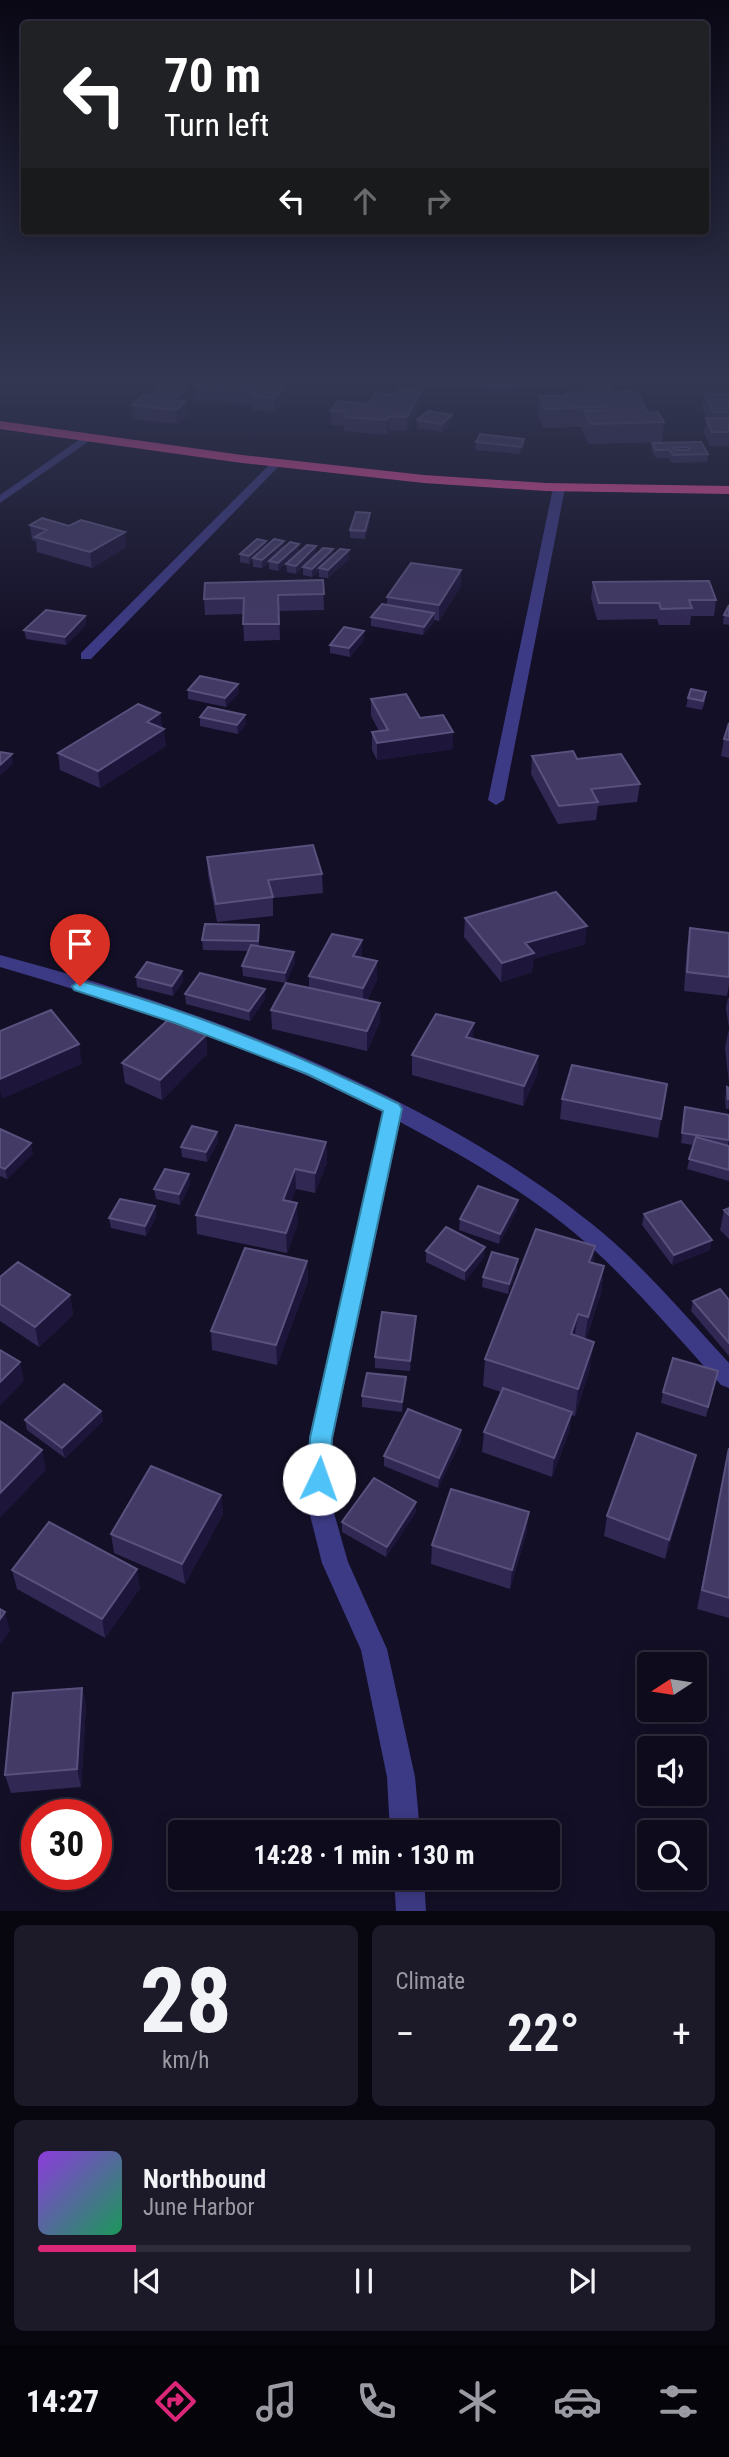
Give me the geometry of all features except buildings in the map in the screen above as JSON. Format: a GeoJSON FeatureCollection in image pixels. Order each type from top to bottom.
{"type":"FeatureCollection","features":[{"type":"Feature","properties":{"kind":"highway"},"geometry":{"type":"LineString","coordinates":[[308,467],[458,482],[559,488],[729,490]]}},
{"type":"Feature","properties":{"kind":"street"},"geometry":{"type":"LineString","coordinates":[[0,500],[47,467]]}},
{"type":"Feature","properties":{"kind":"street"},"geometry":{"type":"LineString","coordinates":[[86,656],[273,467]]}},
{"type":"Feature","properties":{"kind":"street"},"geometry":{"type":"LineString","coordinates":[[496,800],[559,488]]}},
{"type":"Feature","properties":{"kind":"street"},"geometry":{"type":"LineString","coordinates":[[0,961],[181,1019],[313,1069],[393,1109],[525,1185],[596,1238],[729,1378]]}},
{"type":"Feature","properties":{"kind":"street"},"geometry":{"type":"LineString","coordinates":[[393,1109],[321,1438],[318,1499],[335,1563],[374,1649],[401,1777],[404,1820]]}},
{"type":"Feature","properties":{"kind":"street"},"geometry":{"type":"LineString","coordinates":[[409,1890],[411,1911]]}},
{"type":"Feature","properties":{"kind":"route"},"geometry":{"type":"LineString","coordinates":[[80,986],[181,1019],[313,1069],[393,1109],[321,1438],[319,1479]]}}]}
